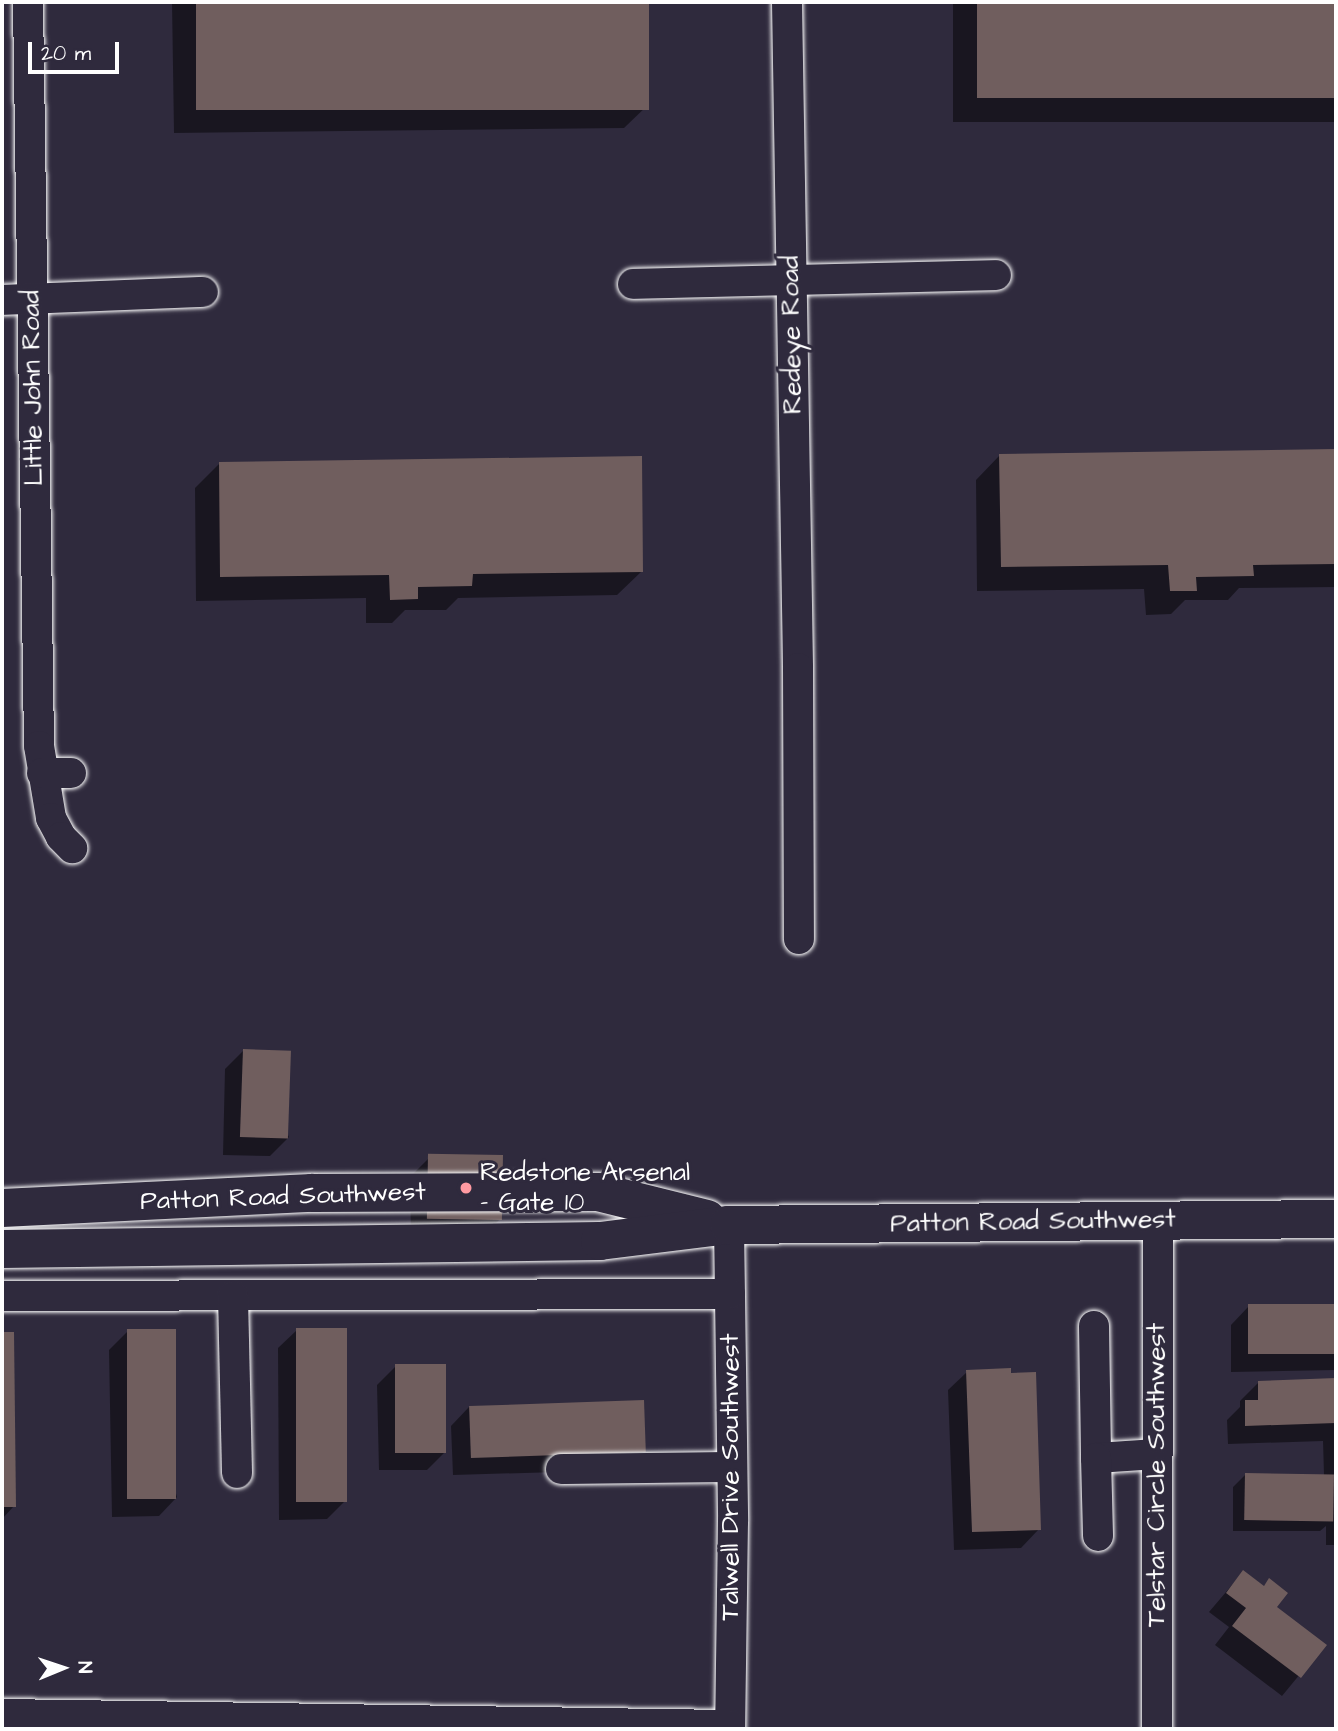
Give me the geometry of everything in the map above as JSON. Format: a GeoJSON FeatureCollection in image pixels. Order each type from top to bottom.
{"type":"FeatureCollection","features":[{"type":"Feature","properties":{"kind":"main road","name":"Patton Road Southwest"},"geometry":{"type":"LineString","coordinates":[[2,1208],[312,1193],[598,1192],[729,1225]]}},
{"type":"Feature","properties":{"kind":"main road","name":"Patton Road Southwest"},"geometry":{"type":"LineString","coordinates":[[2,1249],[600,1241],[729,1225],[1336,1219]]}},
{"type":"Feature","properties":{"kind":"street","name":"Little John Road"},"geometry":{"type":"LineString","coordinates":[[28,2],[38,716],[57,773],[51,818],[61,837],[72,848]]}},
{"type":"Feature","properties":{"kind":"street","name":"Redeye Road"},"geometry":{"type":"LineString","coordinates":[[787,2],[798,668],[799,939]]}},
{"type":"Feature","properties":{"kind":"street"},"geometry":{"type":"LineString","coordinates":[[633,284],[996,275]]}},
{"type":"Feature","properties":{"kind":"street"},"geometry":{"type":"LineString","coordinates":[[2,300],[203,292]]}},
{"type":"Feature","properties":{"kind":"street","name":"Telstar Circle Southwest"},"geometry":{"type":"LineString","coordinates":[[1157,1729],[1158,1220]]}},
{"type":"Feature","properties":{"kind":"street","name":"Talwell Drive Southwest"},"geometry":{"type":"LineString","coordinates":[[729,1225],[733,1467],[730,1727]]}},
{"type":"Feature","properties":{"kind":"street"},"geometry":{"type":"LineString","coordinates":[[2,1296],[730,1294]]}},
{"type":"Feature","properties":{"kind":"street"},"geometry":{"type":"LineString","coordinates":[[233,1296],[237,1473]]}},
{"type":"Feature","properties":{"kind":"street"},"geometry":{"type":"LineString","coordinates":[[1094,1326],[1098,1536]]}},
{"type":"Feature","properties":{"kind":"street"},"geometry":{"type":"LineString","coordinates":[[1096,1458],[1157,1454]]}},
{"type":"Feature","properties":{"kind":"street"},"geometry":{"type":"LineString","coordinates":[[561,1469],[733,1467]]}},
{"type":"Feature","properties":{"kind":"street"},"geometry":{"type":"LineString","coordinates":[[2,1714],[730,1727]]}},
{"type":"Feature","properties":{"kind":"building"},"geometry":{"type":"Polygon","coordinates":[[[196,2],[649,2],[649,110],[196,110],[196,2]]]}},
{"type":"Feature","properties":{"kind":"building"},"geometry":{"type":"Polygon","coordinates":[[[977,2],[1336,2],[1336,98],[977,98],[977,2]]]}},
{"type":"Feature","properties":{"kind":"building"},"geometry":{"type":"Polygon","coordinates":[[[1336,449],[1336,564],[1253,565],[1254,576],[1196,577],[1197,591],[1170,591],[1168,565],[1001,567],[999,454],[1336,449]]]}},
{"type":"Feature","properties":{"kind":"building"},"geometry":{"type":"Polygon","coordinates":[[[642,456],[643,572],[473,574],[472,586],[418,587],[418,599],[390,600],[389,575],[220,577],[219,462],[642,456]]]}},
{"type":"Feature","properties":{"kind":"building"},"geometry":{"type":"Polygon","coordinates":[[[243,1049],[291,1051],[288,1139],[240,1137],[243,1049]]]}},
{"type":"Feature","properties":{"kind":"building","name":"Redstone Arsenal - Gate 10"},"geometry":{"type":"Polygon","coordinates":[[[428,1154],[503,1155],[502,1220],[427,1219],[428,1154]]]}},
{"type":"Feature","properties":{"kind":"building"},"geometry":{"type":"Polygon","coordinates":[[[1248,1304],[1336,1304],[1336,1354],[1248,1354],[1248,1304]]]}},
{"type":"Feature","properties":{"kind":"building"},"geometry":{"type":"Polygon","coordinates":[[[296,1328],[347,1328],[347,1502],[296,1502],[296,1328]]]}},
{"type":"Feature","properties":{"kind":"building"},"geometry":{"type":"Polygon","coordinates":[[[127,1329],[176,1329],[176,1499],[127,1499],[127,1329]]]}},
{"type":"Feature","properties":{"kind":"building"},"geometry":{"type":"Polygon","coordinates":[[[2,1332],[14,1332],[16,1507],[2,1507],[2,1332]]]}},
{"type":"Feature","properties":{"kind":"building"},"geometry":{"type":"Polygon","coordinates":[[[395,1364],[446,1364],[446,1453],[395,1453],[395,1364]]]}},
{"type":"Feature","properties":{"kind":"building"},"geometry":{"type":"Polygon","coordinates":[[[1011,1368],[1011,1373],[1036,1372],[1041,1530],[972,1532],[966,1370],[1011,1368]]]}},
{"type":"Feature","properties":{"kind":"building"},"geometry":{"type":"Polygon","coordinates":[[[1336,1378],[1336,1423],[1245,1426],[1245,1400],[1258,1400],[1258,1381],[1336,1378]]]}},
{"type":"Feature","properties":{"kind":"building"},"geometry":{"type":"Polygon","coordinates":[[[644,1400],[646,1452],[471,1458],[469,1406],[644,1400]]]}},
{"type":"Feature","properties":{"kind":"building"},"geometry":{"type":"Polygon","coordinates":[[[1245,1473],[1334,1475],[1333,1522],[1244,1520],[1245,1473]]]}},
{"type":"Feature","properties":{"kind":"building"},"geometry":{"type":"Polygon","coordinates":[[[1243,1570],[1264,1586],[1269,1578],[1288,1593],[1277,1607],[1327,1645],[1301,1678],[1232,1626],[1246,1608],[1226,1593],[1243,1570]]]}},
{"type":"Feature","properties":{"kind":"place","name":"Redstone Arsenal - Gate 10"},"geometry":{"type":"Point","coordinates":[466,1188]}}]}
